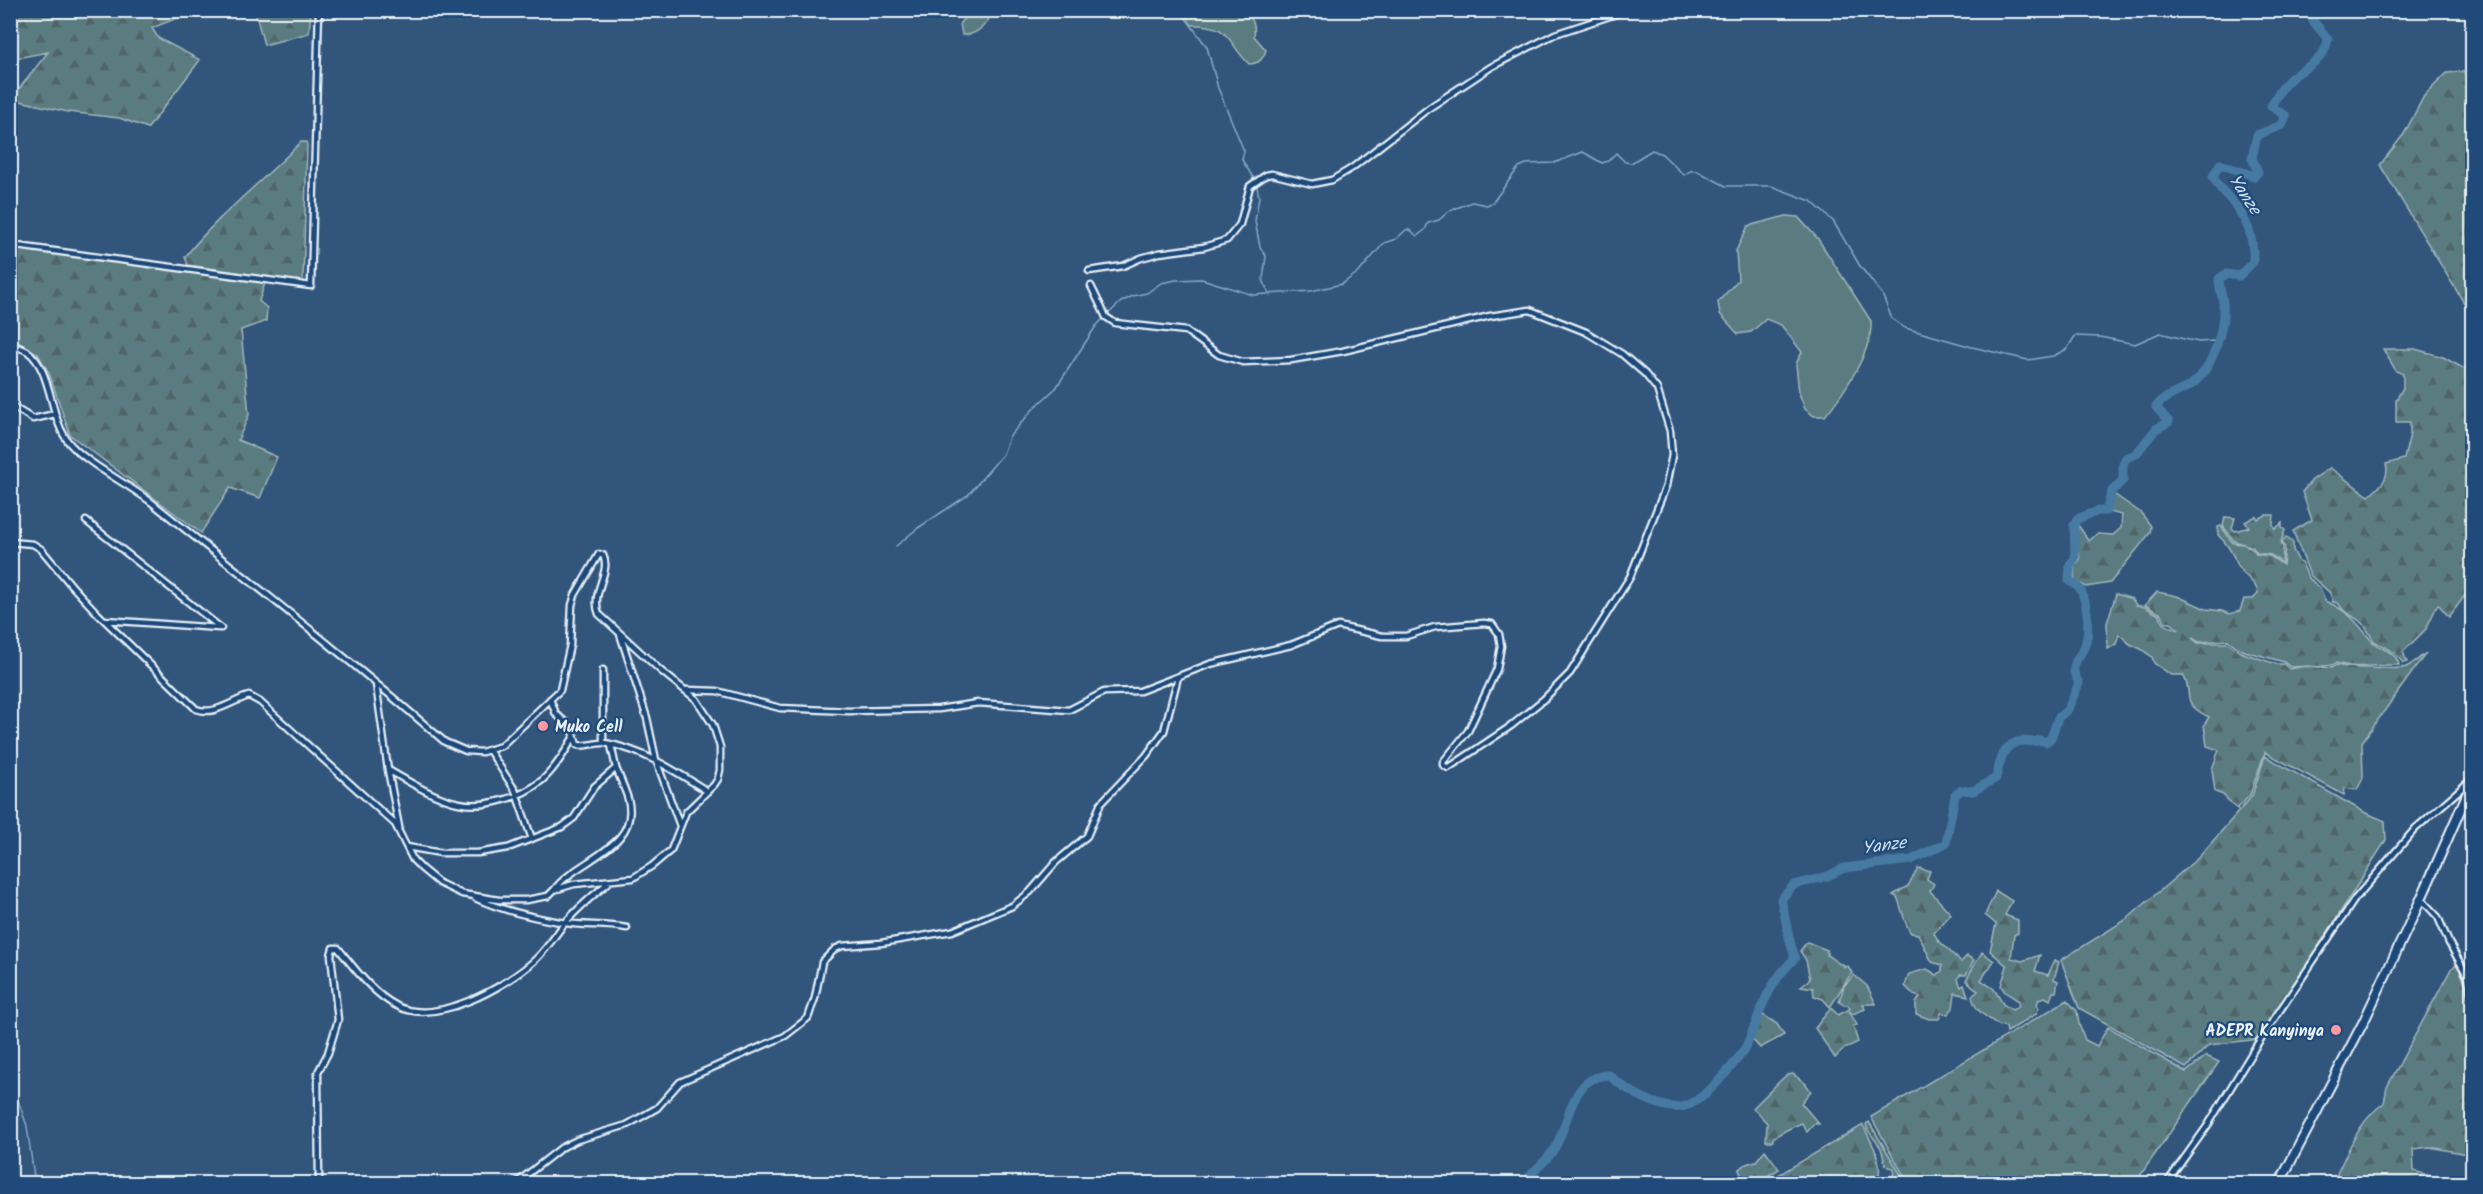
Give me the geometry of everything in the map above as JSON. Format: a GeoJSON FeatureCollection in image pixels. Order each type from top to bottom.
{"type":"FeatureCollection","features":[{"type":"Feature","properties":{"kind":"highway"},"geometry":{"type":"LineString","coordinates":[[2279,1184],[2359,1031],[2421,899],[2472,781]]}},
{"type":"Feature","properties":{"kind":"street"},"geometry":{"type":"LineString","coordinates":[[10,245],[311,286],[319,10]]}},
{"type":"Feature","properties":{"kind":"street"},"geometry":{"type":"LineString","coordinates":[[1089,270],[1123,266],[1159,253],[1204,247],[1227,240],[1240,224],[1250,186],[1266,175],[1272,174],[1312,184],[1332,180],[1352,168],[1429,108],[1491,67],[1555,34],[1628,10]]}},
{"type":"Feature","properties":{"kind":"street"},"geometry":{"type":"LineString","coordinates":[[687,690],[717,691],[780,708],[849,711],[939,709],[978,703],[1069,710],[1104,692],[1140,691],[1210,663],[1290,645],[1330,627],[1338,626],[1382,636],[1406,636],[1435,627],[1492,624],[1499,634],[1501,646],[1497,669],[1468,731],[1443,762],[1445,767],[1454,765],[1511,726],[1544,699],[1570,673],[1630,577],[1666,486],[1672,455],[1670,430],[1657,389],[1645,374],[1622,354],[1586,332],[1530,310],[1490,316],[1343,351],[1291,360],[1243,362],[1220,355],[1186,332],[1115,323],[1106,317],[1091,286]]}},
{"type":"Feature","properties":{"kind":"street"},"geometry":{"type":"LineString","coordinates":[[10,344],[26,350],[39,366],[60,429],[71,444],[150,501],[249,582],[296,616],[446,742],[466,750],[482,752],[501,746],[562,685],[570,645],[572,605],[575,595],[599,554],[603,555],[605,566],[595,603],[599,614],[696,699],[707,714],[720,747],[720,770],[714,785],[686,812],[671,850],[652,866],[633,878],[574,884],[554,890]]}},
{"type":"Feature","properties":{"kind":"street"},"geometry":{"type":"LineString","coordinates":[[10,405],[33,419],[56,414]]}},
{"type":"Feature","properties":{"kind":"street"},"geometry":{"type":"LineString","coordinates":[[86,521],[221,628],[105,620]]}},
{"type":"Feature","properties":{"kind":"street"},"geometry":{"type":"LineString","coordinates":[[10,542],[33,544],[42,549],[72,586],[196,709],[208,712],[248,696],[254,698],[312,747],[400,830]]}},
{"type":"Feature","properties":{"kind":"street"},"geometry":{"type":"LineString","coordinates":[[618,630],[644,708],[656,760],[680,825]]}},
{"type":"Feature","properties":{"kind":"street"},"geometry":{"type":"LineString","coordinates":[[603,670],[603,743]]}},
{"type":"Feature","properties":{"kind":"street"},"geometry":{"type":"LineString","coordinates":[[515,1184],[561,1148],[577,1140],[627,1125],[657,1108],[680,1082],[785,1036],[800,1026],[808,1018],[815,998],[822,962],[842,946],[881,943],[952,931],[1012,906],[1030,892],[1056,862],[1087,836],[1101,803],[1146,756],[1164,731],[1178,676]]}},
{"type":"Feature","properties":{"kind":"street"},"geometry":{"type":"LineString","coordinates":[[376,683],[388,770],[400,830],[413,860],[439,883],[514,912],[566,923],[627,928]]}},
{"type":"Feature","properties":{"kind":"street"},"geometry":{"type":"LineString","coordinates":[[550,699],[556,714],[572,728],[573,738],[577,745],[603,743],[636,751],[656,760],[707,791]]}},
{"type":"Feature","properties":{"kind":"street"},"geometry":{"type":"LineString","coordinates":[[388,770],[456,803],[476,806],[518,796],[538,785],[552,772],[573,738]]}},
{"type":"Feature","properties":{"kind":"street"},"geometry":{"type":"LineString","coordinates":[[470,895],[500,900],[526,900],[548,896],[561,880],[618,840],[626,829],[629,801],[616,768],[611,745]]}},
{"type":"Feature","properties":{"kind":"street"},"geometry":{"type":"LineString","coordinates":[[489,750],[518,796],[532,839]]}},
{"type":"Feature","properties":{"kind":"street"},"geometry":{"type":"LineString","coordinates":[[407,847],[441,853],[478,853],[508,848],[532,839],[562,827],[574,818],[594,787],[616,768]]}},
{"type":"Feature","properties":{"kind":"street"},"geometry":{"type":"LineString","coordinates":[[2166,1184],[2208,1125],[2256,1046],[2355,899],[2415,829],[2472,781]]}},
{"type":"Feature","properties":{"kind":"street"},"geometry":{"type":"LineString","coordinates":[[319,1184],[318,1071],[328,1053],[338,1020],[331,955],[333,948],[338,948],[386,1000],[413,1012],[430,1011],[484,995],[512,978],[536,959],[586,901],[610,881]]}},
{"type":"Feature","properties":{"kind":"street"},"geometry":{"type":"LineString","coordinates":[[2421,899],[2438,917],[2449,944],[2468,977],[2472,999]]}},
{"type":"Feature","properties":{"kind":"street"},"geometry":{"type":"LineString","coordinates":[[2471,1184],[2472,1177]]}},
{"type":"Feature","properties":{"kind":"green space"},"geometry":{"type":"Polygon","coordinates":[[[11,10],[311,11],[309,33],[264,45],[255,11],[177,18],[152,28],[158,38],[200,60],[148,128],[119,118],[68,112],[11,99],[48,52],[11,59],[11,10]]]}},
{"type":"Feature","properties":{"kind":"green space"},"geometry":{"type":"Polygon","coordinates":[[[971,10],[986,11],[990,17],[979,30],[962,35],[960,23],[971,10]]]}},
{"type":"Feature","properties":{"kind":"green space"},"geometry":{"type":"Polygon","coordinates":[[[1180,11],[1243,11],[1253,22],[1254,36],[1266,50],[1258,62],[1249,64],[1222,31],[1205,25],[1192,25],[1180,11]]]}},
{"type":"Feature","properties":{"kind":"green space"},"geometry":{"type":"Polygon","coordinates":[[[2472,71],[2472,316],[2380,165],[2404,134],[2424,96],[2447,73],[2472,71]]]}},
{"type":"Feature","properties":{"kind":"green space"},"geometry":{"type":"Polygon","coordinates":[[[301,142],[306,142],[307,145],[303,282],[188,265],[185,257],[198,241],[301,142]]]}},
{"type":"Feature","properties":{"kind":"green space"},"geometry":{"type":"Polygon","coordinates":[[[1786,216],[1798,217],[1818,239],[1871,321],[1870,333],[1862,358],[1848,384],[1825,416],[1814,416],[1805,409],[1799,393],[1796,364],[1802,352],[1781,325],[1766,319],[1751,332],[1738,334],[1720,314],[1718,302],[1738,280],[1736,251],[1748,226],[1786,216]]]}},
{"type":"Feature","properties":{"kind":"green space"},"geometry":{"type":"Polygon","coordinates":[[[11,247],[265,283],[259,301],[267,308],[266,321],[241,330],[249,415],[238,440],[277,457],[260,498],[230,488],[201,533],[70,435],[49,373],[38,354],[11,338],[11,247]]]}},
{"type":"Feature","properties":{"kind":"green space"},"geometry":{"type":"Polygon","coordinates":[[[2383,349],[2415,349],[2443,357],[2472,373],[2472,586],[2449,617],[2438,604],[2426,629],[2403,652],[2407,662],[2403,663],[2395,653],[2374,641],[2363,623],[2343,610],[2338,603],[2333,602],[2330,593],[2310,575],[2293,531],[2312,520],[2302,492],[2312,480],[2330,468],[2369,496],[2385,478],[2386,464],[2404,459],[2410,434],[2410,422],[2396,422],[2396,400],[2403,388],[2403,374],[2396,371],[2383,349]]]}},
{"type":"Feature","properties":{"kind":"green space"},"geometry":{"type":"Polygon","coordinates":[[[2114,494],[2141,513],[2151,526],[2150,533],[2110,583],[2086,587],[2074,580],[2074,566],[2080,559],[2077,543],[2078,525],[2089,541],[2097,534],[2113,535],[2121,528],[2122,515],[2109,512],[2114,494]]]}},
{"type":"Feature","properties":{"kind":"green space"},"geometry":{"type":"Polygon","coordinates":[[[2266,515],[2274,515],[2275,529],[2282,523],[2282,528],[2285,530],[2281,542],[2282,563],[2271,555],[2257,553],[2253,547],[2234,541],[2223,526],[2225,517],[2235,518],[2232,528],[2235,531],[2249,527],[2245,522],[2256,516],[2258,519],[2266,515]]]}},
{"type":"Feature","properties":{"kind":"green space"},"geometry":{"type":"Polygon","coordinates":[[[2221,526],[2233,543],[2244,544],[2256,554],[2270,556],[2283,565],[2285,547],[2282,542],[2286,537],[2293,543],[2293,550],[2299,562],[2302,563],[2308,577],[2320,589],[2325,601],[2340,608],[2351,617],[2374,643],[2394,656],[2399,665],[2359,666],[2336,663],[2327,666],[2312,666],[2401,668],[2409,666],[2426,653],[2362,742],[2363,778],[2357,790],[2345,788],[2344,795],[2265,752],[2250,795],[2237,809],[2223,795],[2215,792],[2212,769],[2219,750],[2207,746],[2204,725],[2209,717],[2199,712],[2190,702],[2183,675],[2171,675],[2154,663],[2152,657],[2130,644],[2119,634],[2116,644],[2108,649],[2107,623],[2116,594],[2132,599],[2136,605],[2159,615],[2165,625],[2179,630],[2171,623],[2166,623],[2161,614],[2145,605],[2157,592],[2177,596],[2206,609],[2230,614],[2240,611],[2244,599],[2253,599],[2258,594],[2255,586],[2241,571],[2228,546],[2218,535],[2218,527],[2221,526]],[[2192,638],[2198,643],[2228,643],[2240,652],[2276,664],[2284,664],[2289,669],[2304,666],[2290,667],[2284,662],[2241,650],[2228,640],[2199,642],[2192,638]]]}},
{"type":"Feature","properties":{"kind":"green space"},"geometry":{"type":"Polygon","coordinates":[[[2265,756],[2364,812],[2385,821],[2386,840],[2260,1039],[2209,1045],[2186,1068],[2079,1008],[2061,960],[2127,919],[2199,857],[2252,796],[2265,756]]]}},
{"type":"Feature","properties":{"kind":"green space"},"geometry":{"type":"Polygon","coordinates":[[[1918,868],[1930,871],[1927,879],[1934,884],[1930,891],[1951,914],[1934,933],[1938,940],[1961,962],[1967,956],[1974,960],[1966,975],[1960,975],[1958,979],[1961,987],[1964,985],[1968,996],[1955,993],[1953,1008],[1948,1014],[1941,1013],[1939,1019],[1929,1019],[1916,1014],[1916,1003],[1920,997],[1914,995],[1905,986],[1909,974],[1927,969],[1937,975],[1942,971],[1942,965],[1932,962],[1918,934],[1911,933],[1897,897],[1893,895],[1908,886],[1918,868]]]}},
{"type":"Feature","properties":{"kind":"green space"},"geometry":{"type":"Polygon","coordinates":[[[1996,891],[2012,901],[2005,915],[2018,920],[2018,933],[2014,935],[2011,958],[2022,961],[2040,955],[2035,971],[2048,975],[2055,960],[2059,962],[2054,979],[2058,981],[2056,992],[2053,992],[2050,1000],[2045,997],[2039,999],[2036,1014],[2007,1032],[2006,1027],[2000,1026],[1979,1010],[1972,996],[1978,991],[1966,980],[1982,952],[1994,961],[1981,980],[1994,989],[2003,1004],[2012,1010],[2018,1007],[2019,1001],[2005,992],[2001,986],[2007,966],[1990,951],[1996,924],[1985,915],[1996,891]]]}},
{"type":"Feature","properties":{"kind":"green space"},"geometry":{"type":"Polygon","coordinates":[[[1807,942],[1827,950],[1827,955],[1843,964],[1844,967],[1848,966],[1852,973],[1830,1007],[1823,999],[1814,996],[1813,988],[1801,986],[1810,979],[1806,960],[1800,951],[1807,942]]]}},
{"type":"Feature","properties":{"kind":"green space"},"geometry":{"type":"Polygon","coordinates":[[[2457,964],[2466,985],[2468,1001],[2472,1009],[2472,1155],[2430,1147],[2413,1149],[2414,1171],[2454,1183],[2332,1183],[2360,1129],[2375,1110],[2384,1103],[2387,1087],[2451,969],[2457,964]]]}},
{"type":"Feature","properties":{"kind":"green space"},"geometry":{"type":"Polygon","coordinates":[[[1854,975],[1867,986],[1876,1004],[1863,1004],[1865,1009],[1853,1014],[1849,1011],[1857,1025],[1853,1026],[1858,1042],[1845,1048],[1835,1058],[1815,1028],[1831,1008],[1838,1015],[1850,1009],[1848,1005],[1839,1002],[1844,986],[1854,975]]]}},
{"type":"Feature","properties":{"kind":"green space"},"geometry":{"type":"Polygon","coordinates":[[[2067,1000],[2077,1011],[2085,1040],[2097,1046],[2108,1027],[2186,1072],[2206,1056],[2219,1062],[2135,1183],[1908,1183],[1871,1117],[2067,1000]]]}},
{"type":"Feature","properties":{"kind":"green space"},"geometry":{"type":"Polygon","coordinates":[[[1760,1013],[1777,1024],[1784,1035],[1760,1048],[1751,1038],[1760,1013]]]}},
{"type":"Feature","properties":{"kind":"green space"},"geometry":{"type":"Polygon","coordinates":[[[1793,1074],[1811,1091],[1801,1103],[1819,1124],[1814,1124],[1807,1132],[1802,1123],[1776,1136],[1773,1141],[1766,1141],[1767,1123],[1753,1108],[1782,1079],[1793,1074]]]}},
{"type":"Feature","properties":{"kind":"green space"},"geometry":{"type":"Polygon","coordinates":[[[1869,1122],[1906,1183],[1899,1183],[1893,1176],[1894,1168],[1888,1167],[1885,1163],[1881,1148],[1867,1129],[1866,1124],[1869,1122]]]}},
{"type":"Feature","properties":{"kind":"green space"},"geometry":{"type":"Polygon","coordinates":[[[1863,1125],[1878,1161],[1877,1183],[1765,1183],[1863,1125]]]}},
{"type":"Feature","properties":{"kind":"green space"},"geometry":{"type":"Polygon","coordinates":[[[1765,1150],[1779,1169],[1758,1182],[1744,1181],[1739,1170],[1746,1164],[1756,1161],[1765,1150]]]}},
{"type":"Feature","properties":{"kind":"waterway"},"geometry":{"type":"LineString","coordinates":[[1180,10],[1207,47],[1218,88],[1244,151],[1242,160],[1254,179]]}},
{"type":"Feature","properties":{"kind":"waterway","name":"Yanze"},"geometry":{"type":"LineString","coordinates":[[1524,1184],[1556,1145],[1577,1094],[1595,1078],[1609,1075],[1646,1099],[1657,1104],[1679,1107],[1688,1105],[1703,1096],[1726,1073],[1739,1057],[1751,1036],[1770,989],[1795,958],[1781,899],[1794,885],[1828,876],[1844,868],[1911,860],[1946,843],[1955,795],[1961,790],[1973,791],[1996,778],[2003,755],[2015,743],[2040,740],[2046,742],[2051,738],[2058,718],[2068,709],[2079,683],[2074,674],[2074,667],[2085,645],[2087,632],[2083,595],[2079,588],[2069,581],[2070,565],[2075,558],[2074,525],[2077,519],[2098,511],[2106,511],[2112,491],[2123,480],[2123,464],[2126,458],[2136,454],[2156,429],[2169,422],[2156,407],[2163,400],[2192,384],[2206,369],[2212,358],[2220,336],[2223,313],[2219,279],[2226,274],[2239,276],[2253,262],[2251,236],[2245,221],[2213,176],[2220,164],[2254,176],[2258,172],[2252,158],[2257,135],[2282,125],[2286,116],[2271,106],[2287,82],[2314,63],[2326,47],[2328,39],[2313,21],[2310,10]]}},
{"type":"Feature","properties":{"kind":"waterway"},"geometry":{"type":"LineString","coordinates":[[1107,315],[1121,302],[1147,293],[1161,283],[1176,280],[1202,279],[1253,295],[1311,291],[1342,284],[1360,271],[1384,243],[1396,239],[1406,230],[1410,230],[1417,236],[1425,230],[1428,223],[1439,220],[1449,211],[1472,202],[1487,205],[1493,202],[1519,167],[1526,164],[1554,163],[1583,152],[1602,163],[1608,161],[1616,153],[1625,162],[1631,163],[1652,150],[1662,154],[1684,175],[1690,171],[1697,171],[1726,186],[1771,186],[1811,201],[1833,221],[1860,266],[1882,294],[1892,319],[1905,328],[2028,360],[2053,356],[2067,349],[2075,336],[2100,337],[2135,344],[2160,333],[2199,342],[2218,343]]}},
{"type":"Feature","properties":{"kind":"waterway"},"geometry":{"type":"LineString","coordinates":[[1257,187],[1259,197],[1255,221],[1260,247],[1266,256],[1263,280],[1270,295]]}},
{"type":"Feature","properties":{"kind":"waterway"},"geometry":{"type":"LineString","coordinates":[[896,546],[918,528],[968,495],[1003,454],[1009,437],[1035,407],[1056,388],[1096,326],[1104,318]]}},
{"type":"Feature","properties":{"kind":"waterway"},"geometry":{"type":"LineString","coordinates":[[10,1078],[27,1126],[35,1184]]}},
{"type":"Feature","properties":{"kind":"place","name":"Muko Cell"},"geometry":{"type":"Point","coordinates":[543,726]}},
{"type":"Feature","properties":{"kind":"place","name":"ADEPR Kanyinya"},"geometry":{"type":"Point","coordinates":[2336,1030]}}]}
